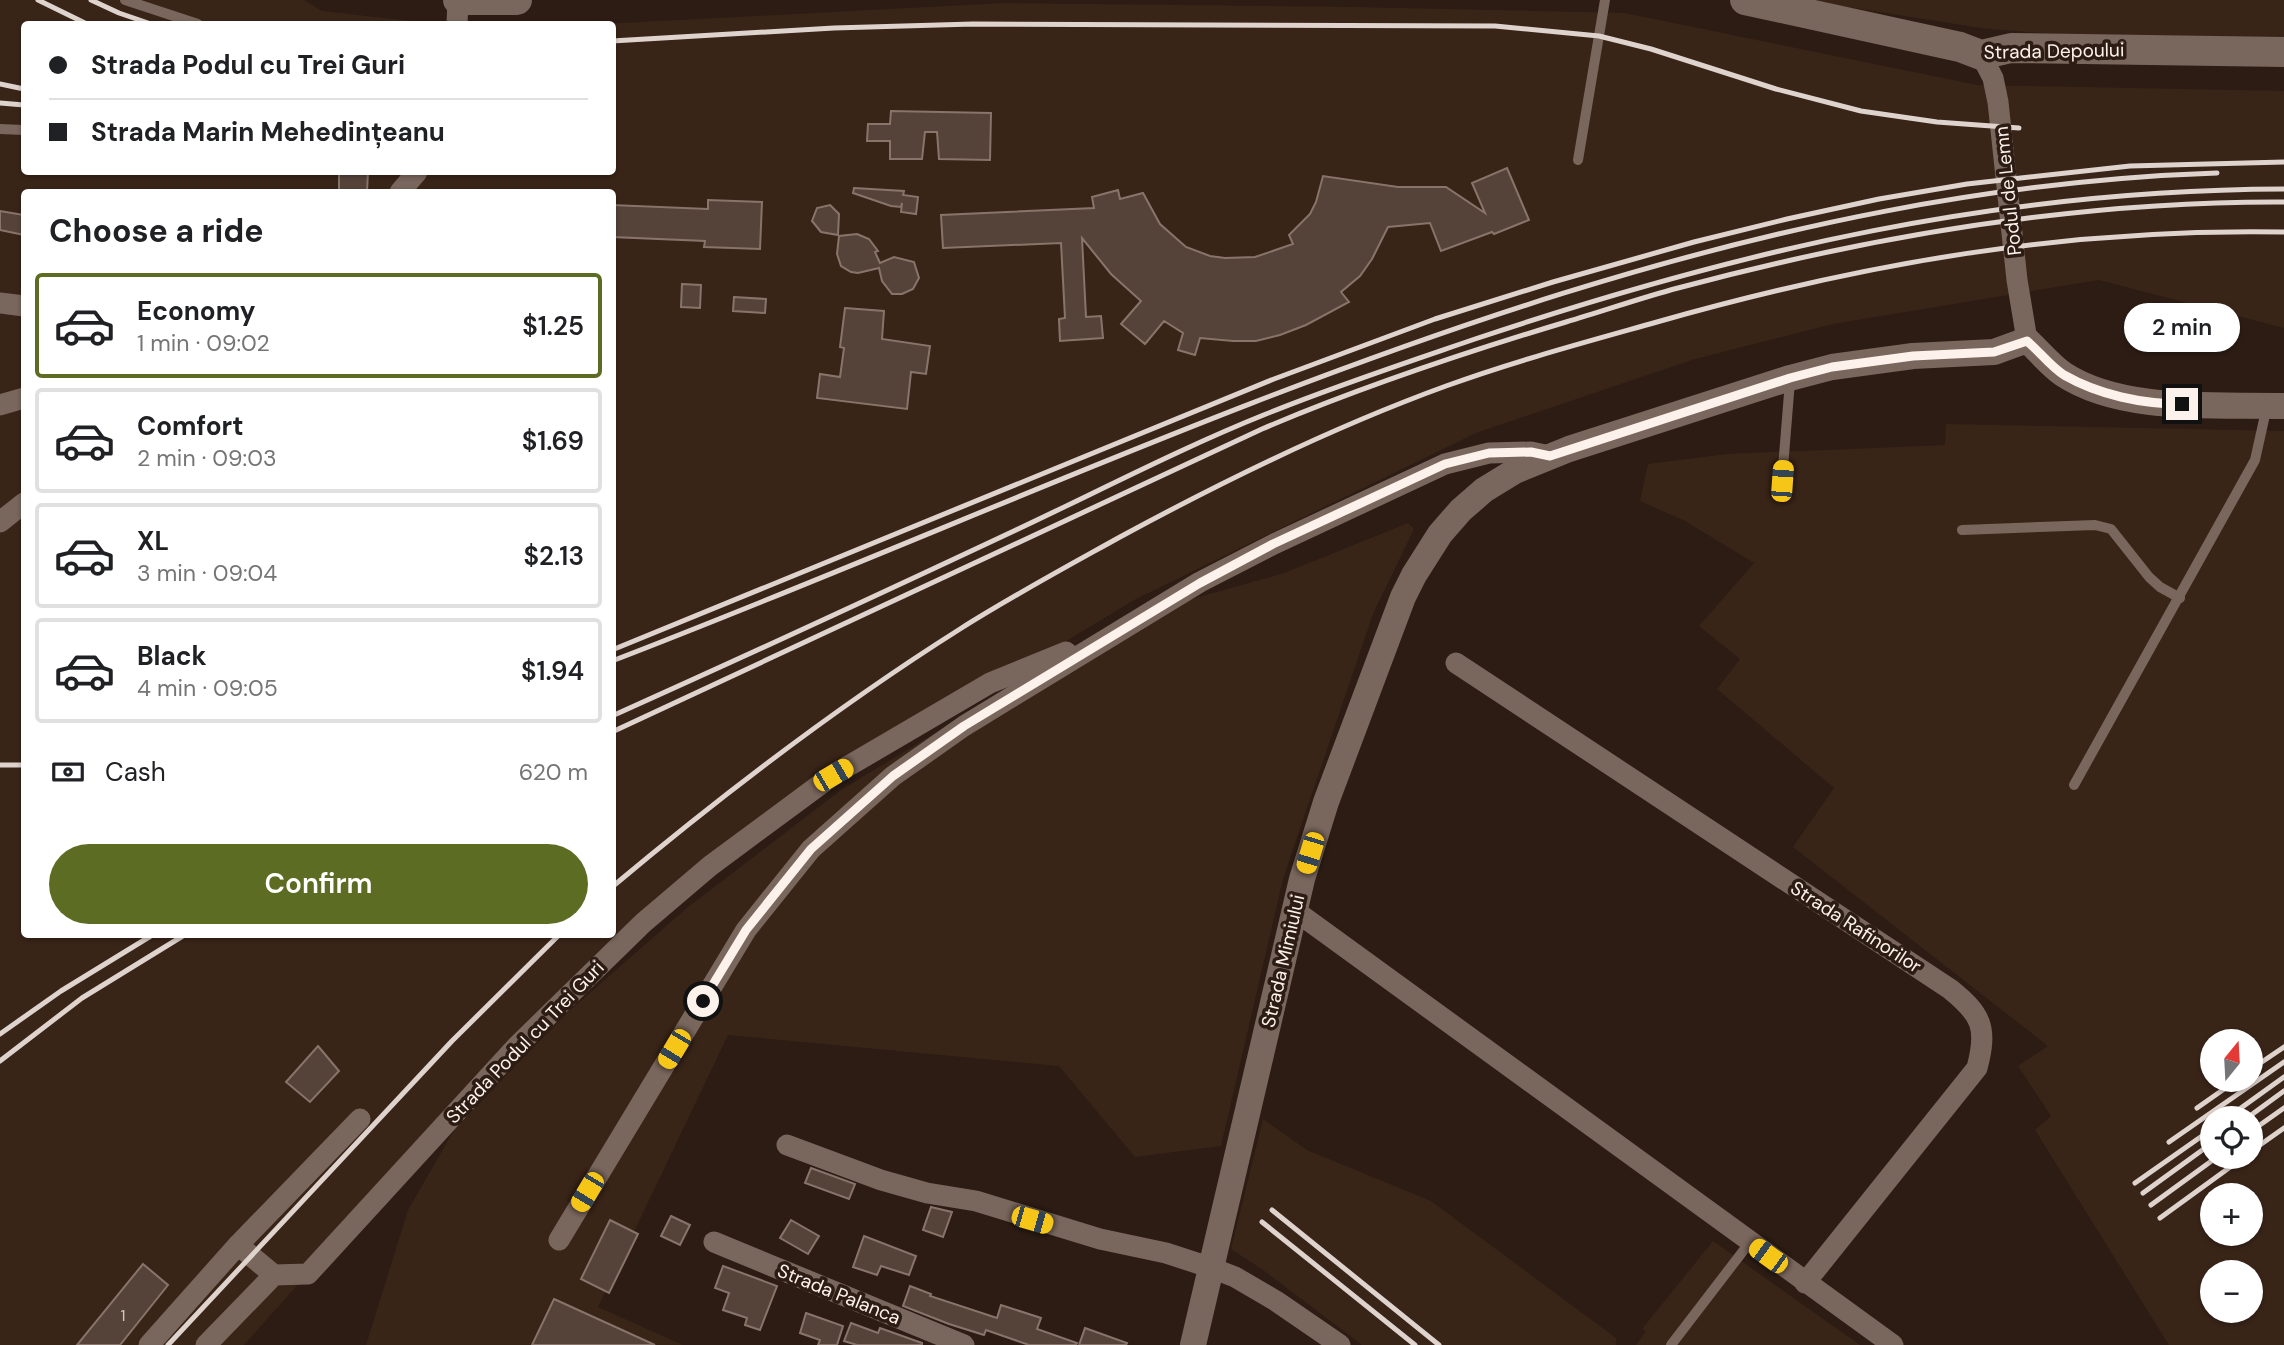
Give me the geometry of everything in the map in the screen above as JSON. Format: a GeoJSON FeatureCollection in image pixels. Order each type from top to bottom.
{"type":"FeatureCollection","features":[{"type":"Feature","properties":{"kind":"main road"},"geometry":{"type":"LineString","coordinates":[[457,0],[517,0]]}},
{"type":"Feature","properties":{"kind":"main road","name":"Strada Depoului"},"geometry":{"type":"LineString","coordinates":[[1745,0],[1960,47],[1981,55],[2011,48],[2284,52]]}},
{"type":"Feature","properties":{"kind":"street"},"geometry":{"type":"LineString","coordinates":[[457,0],[457,21]]}},
{"type":"Feature","properties":{"kind":"street","name":"Podul de Lemn"},"geometry":{"type":"LineString","coordinates":[[1981,55],[1993,78],[1998,102],[2017,280],[2027,341]]}},
{"type":"Feature","properties":{"kind":"street"},"geometry":{"type":"LineString","coordinates":[[403,189],[414,175]]}},
{"type":"Feature","properties":{"kind":"street"},"geometry":{"type":"LineString","coordinates":[[0,303],[21,306]]}},
{"type":"Feature","properties":{"kind":"street"},"geometry":{"type":"LineString","coordinates":[[2027,341],[2062,374],[2097,390],[2155,404],[2275,406]]}},
{"type":"Feature","properties":{"kind":"street","name":"Strada Mimiului"},"geometry":{"type":"LineString","coordinates":[[1193,1345],[1294,910],[1326,802],[1403,597],[1440,534],[1461,510],[1484,490],[1515,471],[1550,456],[1790,378],[1832,367],[1873,360],[1994,352],[2027,341]]}},
{"type":"Feature","properties":{"kind":"street"},"geometry":{"type":"LineString","coordinates":[[0,405],[21,399]]}},
{"type":"Feature","properties":{"kind":"street","name":"Strada Podul cu Trei Guri"},"geometry":{"type":"LineString","coordinates":[[559,1240],[746,930],[811,849],[893,776],[964,726],[1126,627],[1273,544],[1445,464],[1489,453],[1531,452],[1550,456]]}},
{"type":"Feature","properties":{"kind":"street"},"geometry":{"type":"LineString","coordinates":[[0,522],[21,505]]}},
{"type":"Feature","properties":{"kind":"street","name":"Strada Podul cu Trei Guri"},"geometry":{"type":"LineString","coordinates":[[276,1275],[307,1274],[516,1047],[643,922],[710,866],[833,775],[990,683],[1126,627]]}},
{"type":"Feature","properties":{"kind":"street","name":"Strada Rafinorilor"},"geometry":{"type":"LineString","coordinates":[[1456,663],[1950,989],[1971,1006],[1981,1027],[1983,1046],[1977,1068],[1805,1283]]}},
{"type":"Feature","properties":{"kind":"street"},"geometry":{"type":"LineString","coordinates":[[1294,910],[1894,1345]]}},
{"type":"Feature","properties":{"kind":"street"},"geometry":{"type":"LineString","coordinates":[[149,1345],[238,1245],[360,1119]]}},
{"type":"Feature","properties":{"kind":"street"},"geometry":{"type":"LineString","coordinates":[[787,1145],[881,1180],[916,1190],[976,1201],[1089,1236],[1166,1253],[1212,1268],[1235,1277],[1276,1301],[1339,1345]]}},
{"type":"Feature","properties":{"kind":"street","name":"Strada Palanca"},"geometry":{"type":"LineString","coordinates":[[714,1242],[964,1345]]}},
{"type":"Feature","properties":{"kind":"street"},"geometry":{"type":"LineString","coordinates":[[206,1345],[276,1275],[238,1245]]}},
{"type":"Feature","properties":{"kind":"lane"},"geometry":{"type":"LineString","coordinates":[[125,0],[189,21]]}},
{"type":"Feature","properties":{"kind":"lane"},"geometry":{"type":"LineString","coordinates":[[1578,160],[1605,0]]}},
{"type":"Feature","properties":{"kind":"lane"},"geometry":{"type":"LineString","coordinates":[[0,129],[21,130]]}},
{"type":"Feature","properties":{"kind":"lane"},"geometry":{"type":"LineString","coordinates":[[1782,481],[1790,378]]}},
{"type":"Feature","properties":{"kind":"lane"},"geometry":{"type":"LineString","coordinates":[[2074,785],[2255,460],[2275,406]]}},
{"type":"Feature","properties":{"kind":"lane"},"geometry":{"type":"LineString","coordinates":[[1962,530],[2095,525],[2111,529],[2149,577],[2160,587],[2180,597]]}},
{"type":"Feature","properties":{"kind":"lane"},"geometry":{"type":"LineString","coordinates":[[1671,1345],[1750,1242]]}},
{"type":"Feature","properties":{"kind":"shaded area"},"geometry":{"type":"Polygon","coordinates":[[[0,0],[304,0],[322,11],[411,21],[21,21],[21,175],[616,175],[616,23],[1004,3],[1625,13],[1977,85],[2284,91],[2284,328],[2099,280],[1833,324],[1695,359],[1476,433],[1134,600],[835,781],[643,922],[468,1094],[244,1345],[0,1345],[0,0]]]}},
{"type":"Feature","properties":{"kind":"shaded area"},"geometry":{"type":"Polygon","coordinates":[[[1803,0],[2284,0],[2284,38],[2027,32],[1981,28],[1803,0]]]}},
{"type":"Feature","properties":{"kind":"shaded area"},"geometry":{"type":"Polygon","coordinates":[[[1946,424],[2284,431],[2284,1345],[2169,1345],[2035,1130],[2051,1116],[2018,1066],[2048,1046],[1793,847],[1834,788],[1717,689],[1740,659],[1699,626],[1754,563],[1685,521],[1640,501],[1648,464],[1727,454],[1945,445],[1946,424]]]}},
{"type":"Feature","properties":{"kind":"shaded area"},"geometry":{"type":"Polygon","coordinates":[[[1408,523],[1414,529],[1373,614],[1283,879],[1221,1146],[1135,1157],[1059,1066],[728,1035],[598,1307],[683,1345],[366,1345],[408,1210],[457,1125],[568,1012],[688,907],[841,790],[1124,618],[1284,573],[1408,523]]]}},
{"type":"Feature","properties":{"kind":"shaded area"},"geometry":{"type":"Polygon","coordinates":[[[1263,1119],[1307,1150],[1431,1201],[1616,1338],[1616,1345],[1362,1345],[1231,1249],[1263,1119]]]}},
{"type":"Feature","properties":{"kind":"shaded area"},"geometry":{"type":"Polygon","coordinates":[[[1713,1241],[1860,1345],[1636,1345],[1646,1331],[1642,1329],[1713,1241]]]}},
{"type":"Feature","properties":{"kind":"building"},"geometry":{"type":"Polygon","coordinates":[[[891,111],[991,113],[990,160],[939,159],[937,132],[925,132],[922,159],[890,159],[890,141],[867,141],[868,124],[890,124],[891,111]]]}},
{"type":"Feature","properties":{"kind":"building"},"geometry":{"type":"Polygon","coordinates":[[[1507,168],[1529,220],[1441,251],[1430,223],[1388,227],[1360,276],[1341,292],[1349,302],[1306,325],[1256,341],[1200,338],[1195,355],[1178,350],[1183,333],[1164,321],[1145,344],[1121,324],[1141,301],[1111,274],[1082,238],[1086,317],[1101,316],[1103,338],[1060,341],[1059,319],[1065,318],[1061,243],[943,248],[941,215],[1094,208],[1092,197],[1118,190],[1120,199],[1143,193],[1160,224],[1186,247],[1210,256],[1255,257],[1293,244],[1289,235],[1310,214],[1323,176],[1398,187],[1446,187],[1485,213],[1472,183],[1507,168]]]}},
{"type":"Feature","properties":{"kind":"building"},"geometry":{"type":"Polygon","coordinates":[[[339,175],[368,175],[367,189],[339,189],[339,175]]]}},
{"type":"Feature","properties":{"kind":"building"},"geometry":{"type":"Polygon","coordinates":[[[854,188],[904,191],[903,195],[918,197],[916,214],[901,212],[902,203],[901,207],[891,206],[853,193],[854,188]]]}},
{"type":"Feature","properties":{"kind":"building"},"geometry":{"type":"Polygon","coordinates":[[[708,200],[762,202],[760,249],[704,247],[705,241],[616,237],[616,205],[708,209],[708,200]]]}},
{"type":"Feature","properties":{"kind":"building"},"geometry":{"type":"Polygon","coordinates":[[[830,205],[839,214],[838,235],[821,232],[812,221],[817,208],[830,205]]]}},
{"type":"Feature","properties":{"kind":"building"},"geometry":{"type":"Polygon","coordinates":[[[0,211],[21,214],[21,234],[0,230],[0,211]]]}},
{"type":"Feature","properties":{"kind":"building"},"geometry":{"type":"Polygon","coordinates":[[[857,234],[869,239],[878,251],[875,252],[880,263],[894,257],[914,262],[919,278],[913,289],[902,294],[892,294],[882,281],[879,268],[858,273],[841,266],[837,254],[839,236],[857,234]]]}},
{"type":"Feature","properties":{"kind":"building"},"geometry":{"type":"Polygon","coordinates":[[[682,284],[701,285],[700,308],[681,307],[682,284]]]}},
{"type":"Feature","properties":{"kind":"building"},"geometry":{"type":"Polygon","coordinates":[[[734,297],[766,299],[765,313],[733,311],[734,297]]]}},
{"type":"Feature","properties":{"kind":"building"},"geometry":{"type":"Polygon","coordinates":[[[845,308],[884,311],[882,339],[930,346],[926,374],[911,372],[907,409],[817,398],[820,374],[840,377],[844,348],[840,347],[845,308]]]}},
{"type":"Feature","properties":{"kind":"building"},"geometry":{"type":"Polygon","coordinates":[[[318,1046],[339,1071],[310,1102],[286,1082],[318,1046]]]}},
{"type":"Feature","properties":{"kind":"building"},"geometry":{"type":"Polygon","coordinates":[[[811,1168],[855,1184],[849,1199],[805,1183],[811,1168]]]}},
{"type":"Feature","properties":{"kind":"building"},"geometry":{"type":"Polygon","coordinates":[[[931,1207],[952,1212],[943,1237],[923,1230],[931,1207]]]}},
{"type":"Feature","properties":{"kind":"building"},"geometry":{"type":"Polygon","coordinates":[[[671,1216],[690,1225],[680,1245],[661,1236],[671,1216]]]}},
{"type":"Feature","properties":{"kind":"building"},"geometry":{"type":"Polygon","coordinates":[[[610,1220],[638,1234],[609,1293],[581,1279],[610,1220]]]}},
{"type":"Feature","properties":{"kind":"building"},"geometry":{"type":"Polygon","coordinates":[[[791,1220],[819,1236],[808,1254],[780,1238],[791,1220]]]}},
{"type":"Feature","properties":{"kind":"building"},"geometry":{"type":"Polygon","coordinates":[[[864,1236],[916,1256],[909,1275],[881,1266],[877,1275],[853,1267],[864,1236]]]}},
{"type":"Feature","properties":{"kind":"building"},"geometry":{"type":"Polygon","coordinates":[[[143,1264],[168,1285],[120,1345],[77,1345],[143,1264]]]}},
{"type":"Feature","properties":{"kind":"building"},"geometry":{"type":"Polygon","coordinates":[[[723,1266],[777,1286],[760,1330],[745,1325],[747,1318],[723,1310],[729,1293],[715,1288],[723,1266]]]}},
{"type":"Feature","properties":{"kind":"building"},"geometry":{"type":"Polygon","coordinates":[[[910,1286],[931,1294],[930,1296],[997,1318],[1001,1305],[1041,1318],[1037,1329],[1077,1343],[1029,1345],[986,1330],[984,1335],[949,1324],[903,1306],[910,1286]]]}},
{"type":"Feature","properties":{"kind":"building"},"geometry":{"type":"Polygon","coordinates":[[[554,1299],[655,1345],[532,1345],[554,1299]]]}},
{"type":"Feature","properties":{"kind":"building"},"geometry":{"type":"Polygon","coordinates":[[[806,1313],[843,1326],[837,1345],[818,1345],[820,1340],[800,1333],[806,1313]]]}},
{"type":"Feature","properties":{"kind":"building"},"geometry":{"type":"Polygon","coordinates":[[[851,1323],[878,1333],[880,1328],[922,1345],[857,1345],[844,1341],[851,1323]]]}},
{"type":"Feature","properties":{"kind":"building"},"geometry":{"type":"Polygon","coordinates":[[[1085,1328],[1127,1343],[1079,1345],[1085,1328]]]}},
{"type":"Feature","properties":{"kind":"railway"},"geometry":{"type":"LineString","coordinates":[[38,0],[81,21]]}},
{"type":"Feature","properties":{"kind":"railway"},"geometry":{"type":"LineString","coordinates":[[91,0],[142,21]]}},
{"type":"Feature","properties":{"kind":"railway"},"geometry":{"type":"LineString","coordinates":[[616,41],[834,28],[973,24],[1495,26],[1599,36],[1651,49],[1776,89],[1861,111],[1937,122],[2019,128]]}},
{"type":"Feature","properties":{"kind":"railway"},"geometry":{"type":"LineString","coordinates":[[0,84],[21,88]]}},
{"type":"Feature","properties":{"kind":"railway"},"geometry":{"type":"LineString","coordinates":[[0,103],[21,105]]}},
{"type":"Feature","properties":{"kind":"railway"},"geometry":{"type":"LineString","coordinates":[[616,648],[1274,379],[1435,319],[1553,282],[1787,219],[1967,184],[2130,166],[2284,162]]}},
{"type":"Feature","properties":{"kind":"railway"},"geometry":{"type":"LineString","coordinates":[[616,659],[1199,424],[1397,349],[1597,283],[1800,229],[2006,191],[2217,173]]}},
{"type":"Feature","properties":{"kind":"railway"},"geometry":{"type":"LineString","coordinates":[[616,714],[1234,427],[1370,375],[1575,307],[1774,252],[1974,213],[2075,200],[2178,192],[2284,189]]}},
{"type":"Feature","properties":{"kind":"railway"},"geometry":{"type":"LineString","coordinates":[[616,730],[1262,429],[1412,371],[1489,346],[1678,288],[1902,237],[2054,215],[2130,208],[2284,202]]}},
{"type":"Feature","properties":{"kind":"railway"},"geometry":{"type":"LineString","coordinates":[[616,884],[782,752],[915,658],[1019,593],[1199,495],[1321,437],[1404,402],[1551,352],[1812,282],[1967,253],[2045,243],[2203,232],[2284,232]]}},
{"type":"Feature","properties":{"kind":"railway"},"geometry":{"type":"LineString","coordinates":[[0,765],[21,765]]}},
{"type":"Feature","properties":{"kind":"railway"},"geometry":{"type":"LineString","coordinates":[[0,1034],[61,991],[147,938]]}},
{"type":"Feature","properties":{"kind":"railway"},"geometry":{"type":"LineString","coordinates":[[0,1061],[82,998],[180,938]]}},
{"type":"Feature","properties":{"kind":"railway"},"geometry":{"type":"LineString","coordinates":[[168,1345],[452,1041],[556,938]]}},
{"type":"Feature","properties":{"kind":"railway"},"geometry":{"type":"LineString","coordinates":[[2263,1061],[2284,1047]]}},
{"type":"Feature","properties":{"kind":"railway"},"geometry":{"type":"LineString","coordinates":[[2169,1142],[2284,1062]]}},
{"type":"Feature","properties":{"kind":"railway"},"geometry":{"type":"LineString","coordinates":[[2244,1106],[2284,1077]]}},
{"type":"Feature","properties":{"kind":"railway"},"geometry":{"type":"LineString","coordinates":[[2263,1106],[2284,1091]]}},
{"type":"Feature","properties":{"kind":"railway"},"geometry":{"type":"LineString","coordinates":[[2197,1108],[2220,1092]]}},
{"type":"Feature","properties":{"kind":"railway"},"geometry":{"type":"LineString","coordinates":[[2263,1123],[2284,1108]]}},
{"type":"Feature","properties":{"kind":"railway"},"geometry":{"type":"LineString","coordinates":[[2263,1143],[2284,1128]]}},
{"type":"Feature","properties":{"kind":"railway"},"geometry":{"type":"LineString","coordinates":[[2135,1183],[2200,1137]]}},
{"type":"Feature","properties":{"kind":"railway"},"geometry":{"type":"LineString","coordinates":[[2143,1193],[2200,1152]]}},
{"type":"Feature","properties":{"kind":"railway"},"geometry":{"type":"LineString","coordinates":[[2151,1205],[2200,1169]]}},
{"type":"Feature","properties":{"kind":"railway"},"geometry":{"type":"LineString","coordinates":[[2160,1218],[2227,1169]]}},
{"type":"Feature","properties":{"kind":"railway"},"geometry":{"type":"LineString","coordinates":[[1272,1210],[1439,1345]]}},
{"type":"Feature","properties":{"kind":"railway"},"geometry":{"type":"LineString","coordinates":[[1262,1222],[1415,1345]]}},
{"type":"Feature","properties":{"kind":"route"},"geometry":{"type":"LineString","coordinates":[[703,1001],[746,930],[811,849],[893,776],[964,726],[1200,583],[1273,544],[1445,464],[1489,453],[1514,451],[1550,456],[1790,378],[1832,367],[1913,356],[1994,352],[2027,341],[2062,374],[2097,390],[2155,404],[2182,404]]}}]}
